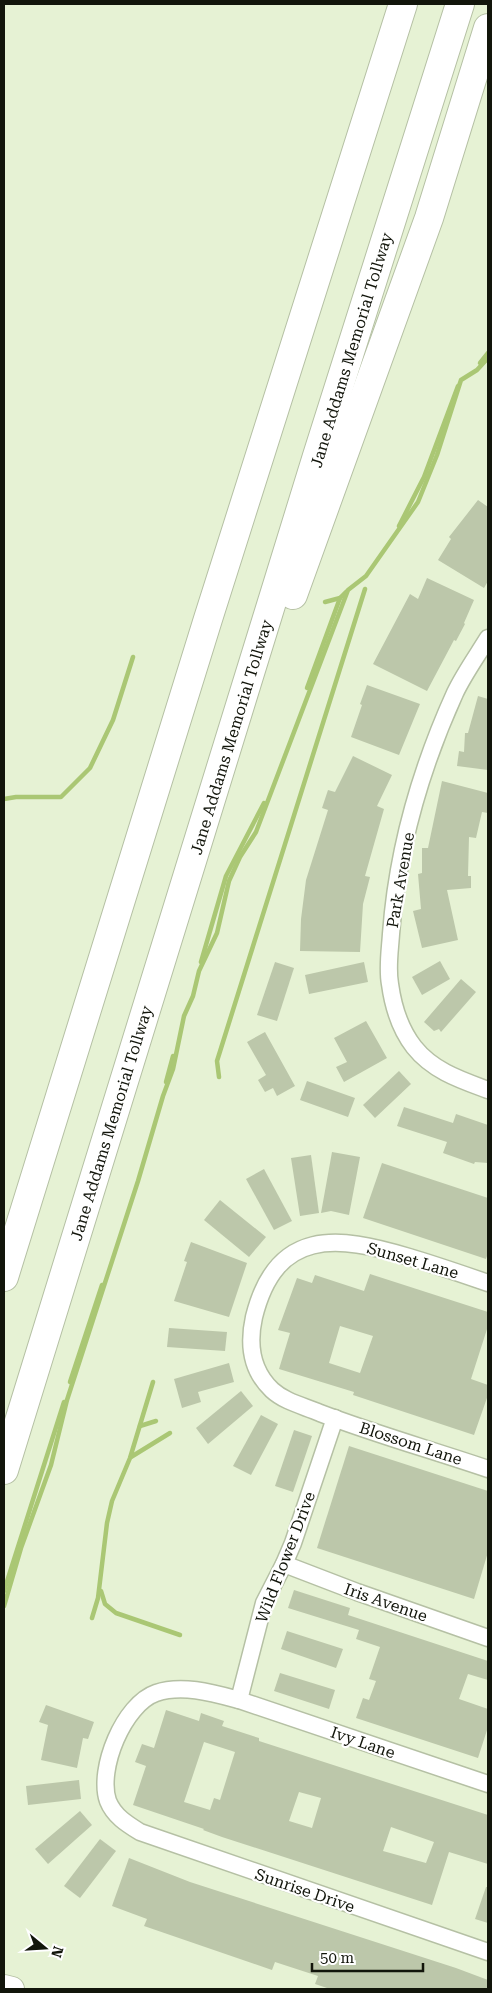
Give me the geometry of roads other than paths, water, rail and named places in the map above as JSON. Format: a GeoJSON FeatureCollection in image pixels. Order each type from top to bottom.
{"type":"FeatureCollection","features":[{"type":"Feature","properties":{"kind":"highway"},"geometry":{"type":"LineString","coordinates":[[4,1277],[205,628],[403,4]]}},
{"type":"Feature","properties":{"kind":"highway","name":"Jane Addams Memorial Tollway"},"geometry":{"type":"LineString","coordinates":[[4,1470],[198,841],[460,4]]}},
{"type":"Feature","properties":{"kind":"highway"},"geometry":{"type":"LineString","coordinates":[[198,841],[266,668],[423,236],[488,28]]}},
{"type":"Feature","properties":{"kind":"street","name":"Park Avenue"},"geometry":{"type":"LineString","coordinates":[[488,638],[455,692],[433,749],[416,801],[402,854],[393,911],[389,963],[389,982],[396,1010],[404,1029],[415,1047],[435,1066],[454,1078],[488,1090]]}},
{"type":"Feature","properties":{"kind":"street","name":"Sunset Lane"},"geometry":{"type":"LineString","coordinates":[[335,1418],[288,1400],[272,1389],[261,1377],[256,1366],[251,1342],[257,1305],[267,1283],[280,1263],[289,1256],[312,1245],[336,1242],[380,1248],[488,1283]]}},
{"type":"Feature","properties":{"kind":"street","name":"Blossom Lane"},"geometry":{"type":"LineString","coordinates":[[335,1418],[488,1469]]}},
{"type":"Feature","properties":{"kind":"street","name":"Wild Flower Drive"},"geometry":{"type":"LineString","coordinates":[[239,1700],[264,1602],[284,1564],[335,1418]]}},
{"type":"Feature","properties":{"kind":"street","name":"Iris Avenue"},"geometry":{"type":"LineString","coordinates":[[284,1564],[488,1638]]}},
{"type":"Feature","properties":{"kind":"street","name":"Sunrise Drive"},"geometry":{"type":"LineString","coordinates":[[239,1700],[192,1690],[169,1690],[155,1693],[131,1711],[117,1738],[106,1778],[108,1800],[113,1810],[124,1822],[152,1838],[488,1952]]}},
{"type":"Feature","properties":{"kind":"street","name":"Ivy Lane"},"geometry":{"type":"LineString","coordinates":[[239,1700],[488,1784]]}},
{"type":"Feature","properties":{"kind":"street"},"geometry":{"type":"LineString","coordinates":[[4,1987],[12,1989]]}},
{"type":"Feature","properties":{"kind":"waterway"},"geometry":{"type":"LineString","coordinates":[[480,363],[488,353]]}},
{"type":"Feature","properties":{"kind":"waterway"},"geometry":{"type":"LineString","coordinates":[[4,1606],[21,1548],[51,1465],[67,1400],[173,1069],[184,1016],[193,996],[199,971],[217,933],[229,881],[240,857],[256,832],[348,590],[366,576],[418,502],[437,455],[461,380],[477,370],[488,358]]}},
{"type":"Feature","properties":{"kind":"waterway"},"geometry":{"type":"LineString","coordinates":[[399,526],[424,477],[458,386]]}},
{"type":"Feature","properties":{"kind":"waterway"},"geometry":{"type":"LineString","coordinates":[[219,1077],[217,1061],[365,589]]}},
{"type":"Feature","properties":{"kind":"waterway"},"geometry":{"type":"LineString","coordinates":[[307,688],[340,598],[346,592]]}},
{"type":"Feature","properties":{"kind":"waterway"},"geometry":{"type":"LineString","coordinates":[[325,602],[340,598]]}},
{"type":"Feature","properties":{"kind":"waterway"},"geometry":{"type":"LineString","coordinates":[[4,799],[16,797],[61,797],[90,768],[113,720],[133,657]]}},
{"type":"Feature","properties":{"kind":"waterway"},"geometry":{"type":"LineString","coordinates":[[201,962],[226,876],[264,803]]}},
{"type":"Feature","properties":{"kind":"waterway"},"geometry":{"type":"LineString","coordinates":[[166,1082],[173,1056]]}},
{"type":"Feature","properties":{"kind":"waterway"},"geometry":{"type":"LineString","coordinates":[[70,1382],[102,1285]]}},
{"type":"Feature","properties":{"kind":"waterway"},"geometry":{"type":"LineString","coordinates":[[92,1618],[98,1598],[107,1523],[112,1501],[130,1458],[153,1382]]}},
{"type":"Feature","properties":{"kind":"waterway"},"geometry":{"type":"LineString","coordinates":[[4,1591],[64,1402]]}},
{"type":"Feature","properties":{"kind":"waterway"},"geometry":{"type":"LineString","coordinates":[[140,1426],[156,1421]]}},
{"type":"Feature","properties":{"kind":"waterway"},"geometry":{"type":"LineString","coordinates":[[131,1457],[170,1433]]}},
{"type":"Feature","properties":{"kind":"waterway"},"geometry":{"type":"LineString","coordinates":[[101,1591],[105,1604],[116,1613],[180,1635]]}}]}
